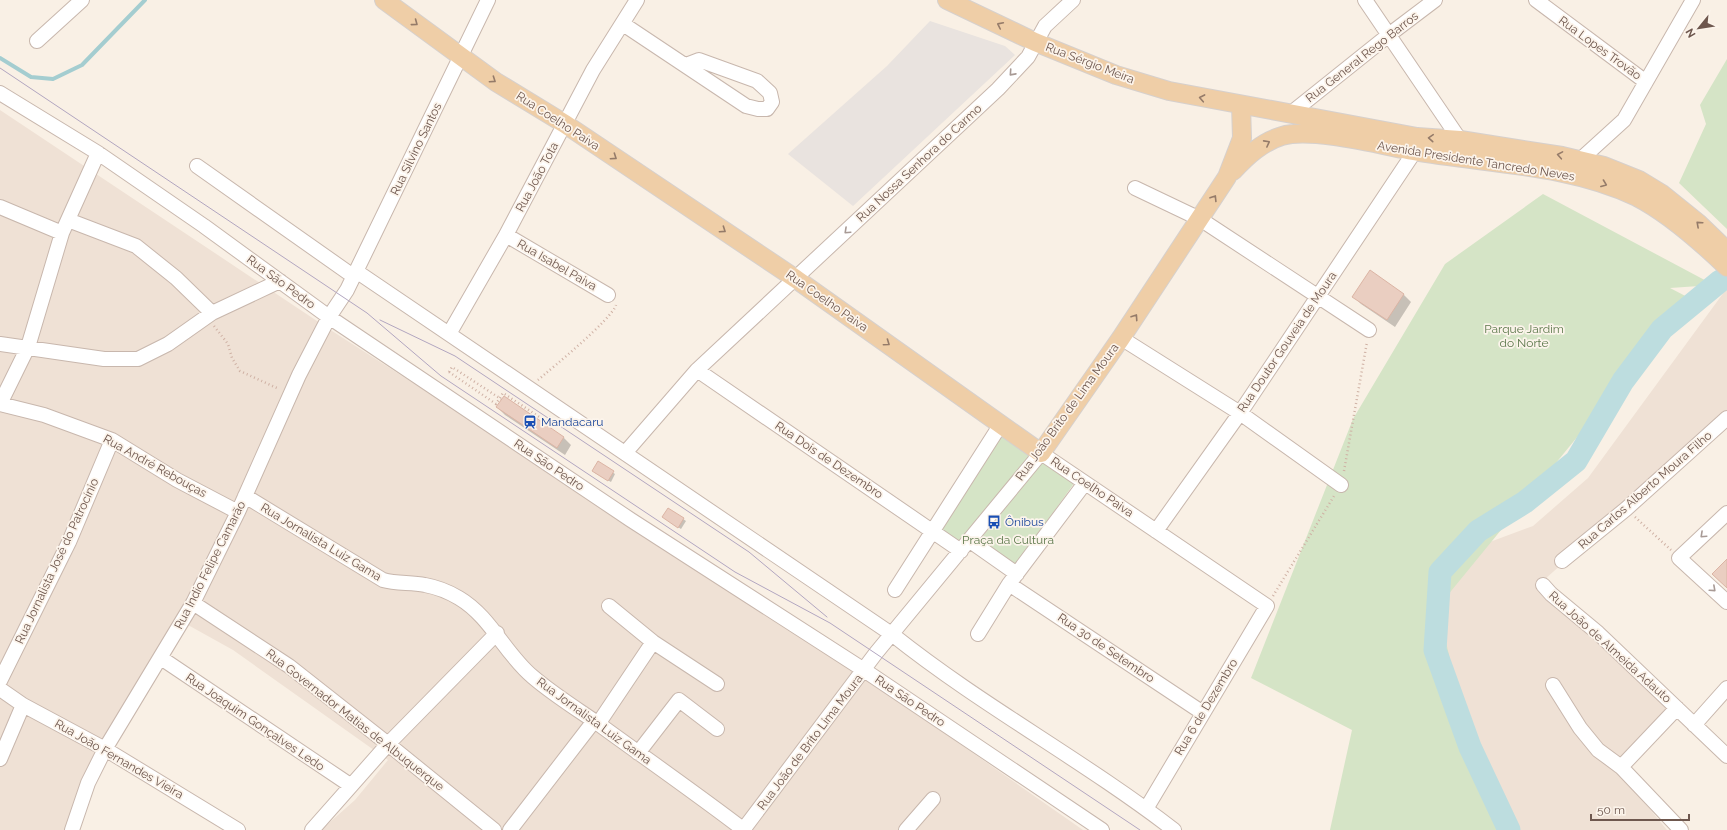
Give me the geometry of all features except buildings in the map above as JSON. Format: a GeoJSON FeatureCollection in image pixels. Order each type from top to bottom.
{"type":"FeatureCollection","features":[{"type":"Feature","properties":{"kind":"main road","name":"Rua Coelho Paiva"},"geometry":{"type":"LineString","coordinates":[[384,0],[461,58],[496,82],[565,124],[796,279],[1041,453]]}},
{"type":"Feature","properties":{"kind":"main road","name":"Rua Sérgio Meira"},"geometry":{"type":"LineString","coordinates":[[947,0],[1035,42],[1116,75],[1169,91],[1241,105]]}},
{"type":"Feature","properties":{"kind":"main road","name":"Avenida Presidente Tancredo Neves"},"geometry":{"type":"LineString","coordinates":[[1241,105],[1417,137],[1460,140],[1580,160],[1604,166],[1639,180],[1662,194],[1698,223],[1724,259]]}},
{"type":"Feature","properties":{"kind":"main road"},"geometry":{"type":"LineString","coordinates":[[1227,178],[1242,138],[1241,105]]}},
{"type":"Feature","properties":{"kind":"main road","name":"Avenida Presidente Tancredo Neves"},"geometry":{"type":"LineString","coordinates":[[1227,178],[1256,149],[1283,136],[1300,134],[1333,137],[1551,171],[1599,182],[1638,198],[1677,223],[1724,259]]}},
{"type":"Feature","properties":{"kind":"main road","name":"Rua João Brito de Lima Moura"},"geometry":{"type":"LineString","coordinates":[[1041,453],[1121,338],[1227,178]]}},
{"type":"Feature","properties":{"kind":"street"},"geometry":{"type":"LineString","coordinates":[[37,40],[82,0]]}},
{"type":"Feature","properties":{"kind":"street","name":"Rua Silvino Santos"},"geometry":{"type":"LineString","coordinates":[[342,297],[461,58],[488,0]]}},
{"type":"Feature","properties":{"kind":"street","name":"Rua João Tota"},"geometry":{"type":"LineString","coordinates":[[449,334],[506,235],[593,70],[637,0]]}},
{"type":"Feature","properties":{"kind":"street","name":"Rua Nossa Senhora do Carmo"},"geometry":{"type":"LineString","coordinates":[[625,453],[697,370],[998,89],[1028,57],[1045,26],[1060,10],[1073,0]]}},
{"type":"Feature","properties":{"kind":"street"},"geometry":{"type":"LineString","coordinates":[[1365,0],[1390,34],[1460,140]]}},
{"type":"Feature","properties":{"kind":"street","name":"Rua General Rego Barros"},"geometry":{"type":"LineString","coordinates":[[1290,114],[1435,0]]}},
{"type":"Feature","properties":{"kind":"street","name":"Rua Lopes Trovão"},"geometry":{"type":"LineString","coordinates":[[1536,0],[1646,82]]}},
{"type":"Feature","properties":{"kind":"street"},"geometry":{"type":"LineString","coordinates":[[1580,160],[1624,120],[1693,0]]}},
{"type":"Feature","properties":{"kind":"street"},"geometry":{"type":"LineString","coordinates":[[623,24],[746,106],[758,109],[767,109],[772,102],[770,93],[757,81],[699,60],[686,65]]}},
{"type":"Feature","properties":{"kind":"street","name":"Rua São Pedro"},"geometry":{"type":"LineString","coordinates":[[0,93],[98,153],[329,317],[632,520],[864,670],[1102,830]]}},
{"type":"Feature","properties":{"kind":"street","name":"Rua Doutor Gouveia de Moura"},"geometry":{"type":"LineString","coordinates":[[1156,531],[1240,413],[1317,297],[1372,218],[1415,151]]}},
{"type":"Feature","properties":{"kind":"street"},"geometry":{"type":"LineString","coordinates":[[0,404],[28,348],[62,233],[98,153]]}},
{"type":"Feature","properties":{"kind":"street"},"geometry":{"type":"LineString","coordinates":[[197,166],[354,274],[449,334],[893,635],[920,656],[1003,714],[1146,809],[1174,830]]}},
{"type":"Feature","properties":{"kind":"street"},"geometry":{"type":"LineString","coordinates":[[1135,188],[1200,219],[1369,330]]}},
{"type":"Feature","properties":{"kind":"street"},"geometry":{"type":"LineString","coordinates":[[0,207],[62,233]]}},
{"type":"Feature","properties":{"kind":"street"},"geometry":{"type":"LineString","coordinates":[[68,220],[136,246],[176,278],[209,316]]}},
{"type":"Feature","properties":{"kind":"street","name":"Rua Isabel Paiva"},"geometry":{"type":"LineString","coordinates":[[506,235],[608,295]]}},
{"type":"Feature","properties":{"kind":"street"},"geometry":{"type":"LineString","coordinates":[[0,344],[104,359],[138,359],[152,353],[209,316],[280,281]]}},
{"type":"Feature","properties":{"kind":"street","name":"Rua Indio Felipe Camarão"},"geometry":{"type":"LineString","coordinates":[[72,830],[88,782],[193,603],[238,512],[290,394],[329,317],[342,297]]}},
{"type":"Feature","properties":{"kind":"street"},"geometry":{"type":"LineString","coordinates":[[1121,338],[1240,413],[1341,485]]}},
{"type":"Feature","properties":{"kind":"street","name":"Rua Dois de Dezembro"},"geometry":{"type":"LineString","coordinates":[[697,370],[932,530],[966,546]]}},
{"type":"Feature","properties":{"kind":"street","name":"Rua André Rebouças"},"geometry":{"type":"LineString","coordinates":[[0,404],[44,415],[112,440],[177,480],[238,512]]}},
{"type":"Feature","properties":{"kind":"street","name":"Rua Carlos Alberto Moura Filho"},"geometry":{"type":"LineString","coordinates":[[1562,561],[1626,509],[1727,418]]}},
{"type":"Feature","properties":{"kind":"street"},"geometry":{"type":"LineString","coordinates":[[895,590],[1001,424]]}},
{"type":"Feature","properties":{"kind":"street","name":"Rua Jornalista José do Patrocínio"},"geometry":{"type":"LineString","coordinates":[[0,681],[68,542],[112,440]]}},
{"type":"Feature","properties":{"kind":"street","name":"Rua Coelho Paiva"},"geometry":{"type":"LineString","coordinates":[[1041,453],[1267,606]]}},
{"type":"Feature","properties":{"kind":"street","name":"Rua João Brito de Lima Moura"},"geometry":{"type":"LineString","coordinates":[[876,653],[893,635],[1041,453]]}},
{"type":"Feature","properties":{"kind":"street"},"geometry":{"type":"LineString","coordinates":[[978,634],[1013,579],[1085,483]]}},
{"type":"Feature","properties":{"kind":"street","name":"Rua Jornalista Luiz Gama"},"geometry":{"type":"LineString","coordinates":[[245,496],[383,580],[393,583],[425,585],[460,598],[478,613],[497,633],[505,648],[531,675],[551,692],[596,722],[744,830]]}},
{"type":"Feature","properties":{"kind":"street"},"geometry":{"type":"LineString","coordinates":[[1727,513],[1679,558],[1727,602]]}},
{"type":"Feature","properties":{"kind":"street","name":"Rua 30 de Setembro"},"geometry":{"type":"LineString","coordinates":[[966,546],[1203,713]]}},
{"type":"Feature","properties":{"kind":"street","name":"Rua João de Almeida Adauto"},"geometry":{"type":"LineString","coordinates":[[1543,585],[1551,594],[1598,633],[1694,725]]}},
{"type":"Feature","properties":{"kind":"street","name":"Rua Governador Matias de Albuquerque"},"geometry":{"type":"LineString","coordinates":[[193,603],[289,666],[494,830]]}},
{"type":"Feature","properties":{"kind":"street"},"geometry":{"type":"LineString","coordinates":[[609,606],[653,642],[717,684]]}},
{"type":"Feature","properties":{"kind":"street","name":"Rua 6 de Dezembro"},"geometry":{"type":"LineString","coordinates":[[1146,809],[1267,606]]}},
{"type":"Feature","properties":{"kind":"street"},"geometry":{"type":"LineString","coordinates":[[312,830],[350,785],[388,744],[497,633]]}},
{"type":"Feature","properties":{"kind":"street"},"geometry":{"type":"LineString","coordinates":[[510,830],[596,722],[653,642]]}},
{"type":"Feature","properties":{"kind":"street","name":"Rua João de Brito Lima Moura"},"geometry":{"type":"LineString","coordinates":[[744,830],[876,653]]}},
{"type":"Feature","properties":{"kind":"street","name":"Rua Joaquim Gonçalves Ledo"},"geometry":{"type":"LineString","coordinates":[[161,658],[350,785]]}},
{"type":"Feature","properties":{"kind":"street"},"geometry":{"type":"LineString","coordinates":[[1553,685],[1580,728],[1598,750],[1621,767],[1681,830]]}},
{"type":"Feature","properties":{"kind":"street"},"geometry":{"type":"LineString","coordinates":[[1727,688],[1694,725],[1727,756]]}},
{"type":"Feature","properties":{"kind":"street","name":"Rua João Fernandes Vieira"},"geometry":{"type":"LineString","coordinates":[[0,689],[23,705],[106,749],[238,830]]}},
{"type":"Feature","properties":{"kind":"street"},"geometry":{"type":"LineString","coordinates":[[638,753],[679,700],[717,729]]}},
{"type":"Feature","properties":{"kind":"street"},"geometry":{"type":"LineString","coordinates":[[0,758],[23,705]]}},
{"type":"Feature","properties":{"kind":"street"},"geometry":{"type":"LineString","coordinates":[[1621,767],[1677,708]]}},
{"type":"Feature","properties":{"kind":"street"},"geometry":{"type":"LineString","coordinates":[[906,830],[933,799]]}},
{"type":"Feature","properties":{"kind":"path"},"geometry":{"type":"LineString","coordinates":[[528,389],[580,343],[614,309],[616,304],[608,295]]}},
{"type":"Feature","properties":{"kind":"path"},"geometry":{"type":"LineString","coordinates":[[209,316],[228,344],[232,358],[240,371],[290,394]]}},
{"type":"Feature","properties":{"kind":"path"},"geometry":{"type":"LineString","coordinates":[[501,399],[495,395],[465,375],[452,367],[449,372],[496,404],[500,398],[503,393],[547,422],[551,416]]}},
{"type":"Feature","properties":{"kind":"path"},"geometry":{"type":"LineString","coordinates":[[1626,509],[1679,558]]}},
{"type":"Feature","properties":{"kind":"shaded area"},"geometry":{"type":"Polygon","coordinates":[[[930,21],[1005,46],[1015,55],[853,206],[788,154],[887,66],[930,21]]]}},
{"type":"Feature","properties":{"kind":"shaded area"},"geometry":{"type":"Polygon","coordinates":[[[0,110],[329,329],[494,435],[638,534],[870,681],[1083,830],[321,830],[355,800],[388,760],[233,650],[188,625],[160,670],[96,754],[69,830],[0,830],[0,110]]]}},
{"type":"Feature","properties":{"kind":"shaded area"},"geometry":{"type":"Polygon","coordinates":[[[1727,288],[1727,418],[1536,587],[1671,711],[1617,769],[1667,830],[1443,830],[1436,573],[1447,558],[1533,526],[1588,478],[1727,288]]]}},
{"type":"Feature","properties":{"kind":"green space"},"geometry":{"type":"Polygon","coordinates":[[[1727,59],[1727,229],[1679,183],[1706,124],[1700,105],[1727,59]]]}},
{"type":"Feature","properties":{"kind":"green space","name":"Parque Jardim do Norte"},"geometry":{"type":"Polygon","coordinates":[[[1543,194],[1714,285],[1670,288],[1695,301],[1623,381],[1438,607],[1470,747],[1513,830],[1330,830],[1352,730],[1251,678],[1353,419],[1445,264],[1543,194]]]}},
{"type":"Feature","properties":{"kind":"green space","name":"Praça da Cultura"},"geometry":{"type":"Polygon","coordinates":[[[1002,430],[1031,454],[961,544],[938,526],[1002,430]]]}},
{"type":"Feature","properties":{"kind":"green space","name":"Praça da Cultura"},"geometry":{"type":"Polygon","coordinates":[[[1042,461],[1075,482],[1010,573],[974,547],[1042,461]]]}},
{"type":"Feature","properties":{"kind":"waterway"},"geometry":{"type":"LineString","coordinates":[[0,58],[31,77],[53,79],[82,65],[145,0]]}},
{"type":"Feature","properties":{"kind":"waterway"},"geometry":{"type":"LineString","coordinates":[[1509,830],[1470,747],[1435,650],[1440,572],[1478,531],[1525,502],[1576,461],[1623,381],[1662,329],[1720,281]]}},
{"type":"Feature","properties":{"kind":"tram line"},"geometry":{"type":"LineString","coordinates":[[0,68],[367,313],[441,376],[735,572],[830,623],[1140,830]]}},
{"type":"Feature","properties":{"kind":"tram line"},"geometry":{"type":"LineString","coordinates":[[380,320],[455,356],[749,552],[827,617]]}},
{"type":"Feature","properties":{"kind":"place","name":"Mandacaru"},"geometry":{"type":"Point","coordinates":[530,422]}},
{"type":"Feature","properties":{"kind":"place","name":"Ônibus"},"geometry":{"type":"Point","coordinates":[994,522]}}]}
